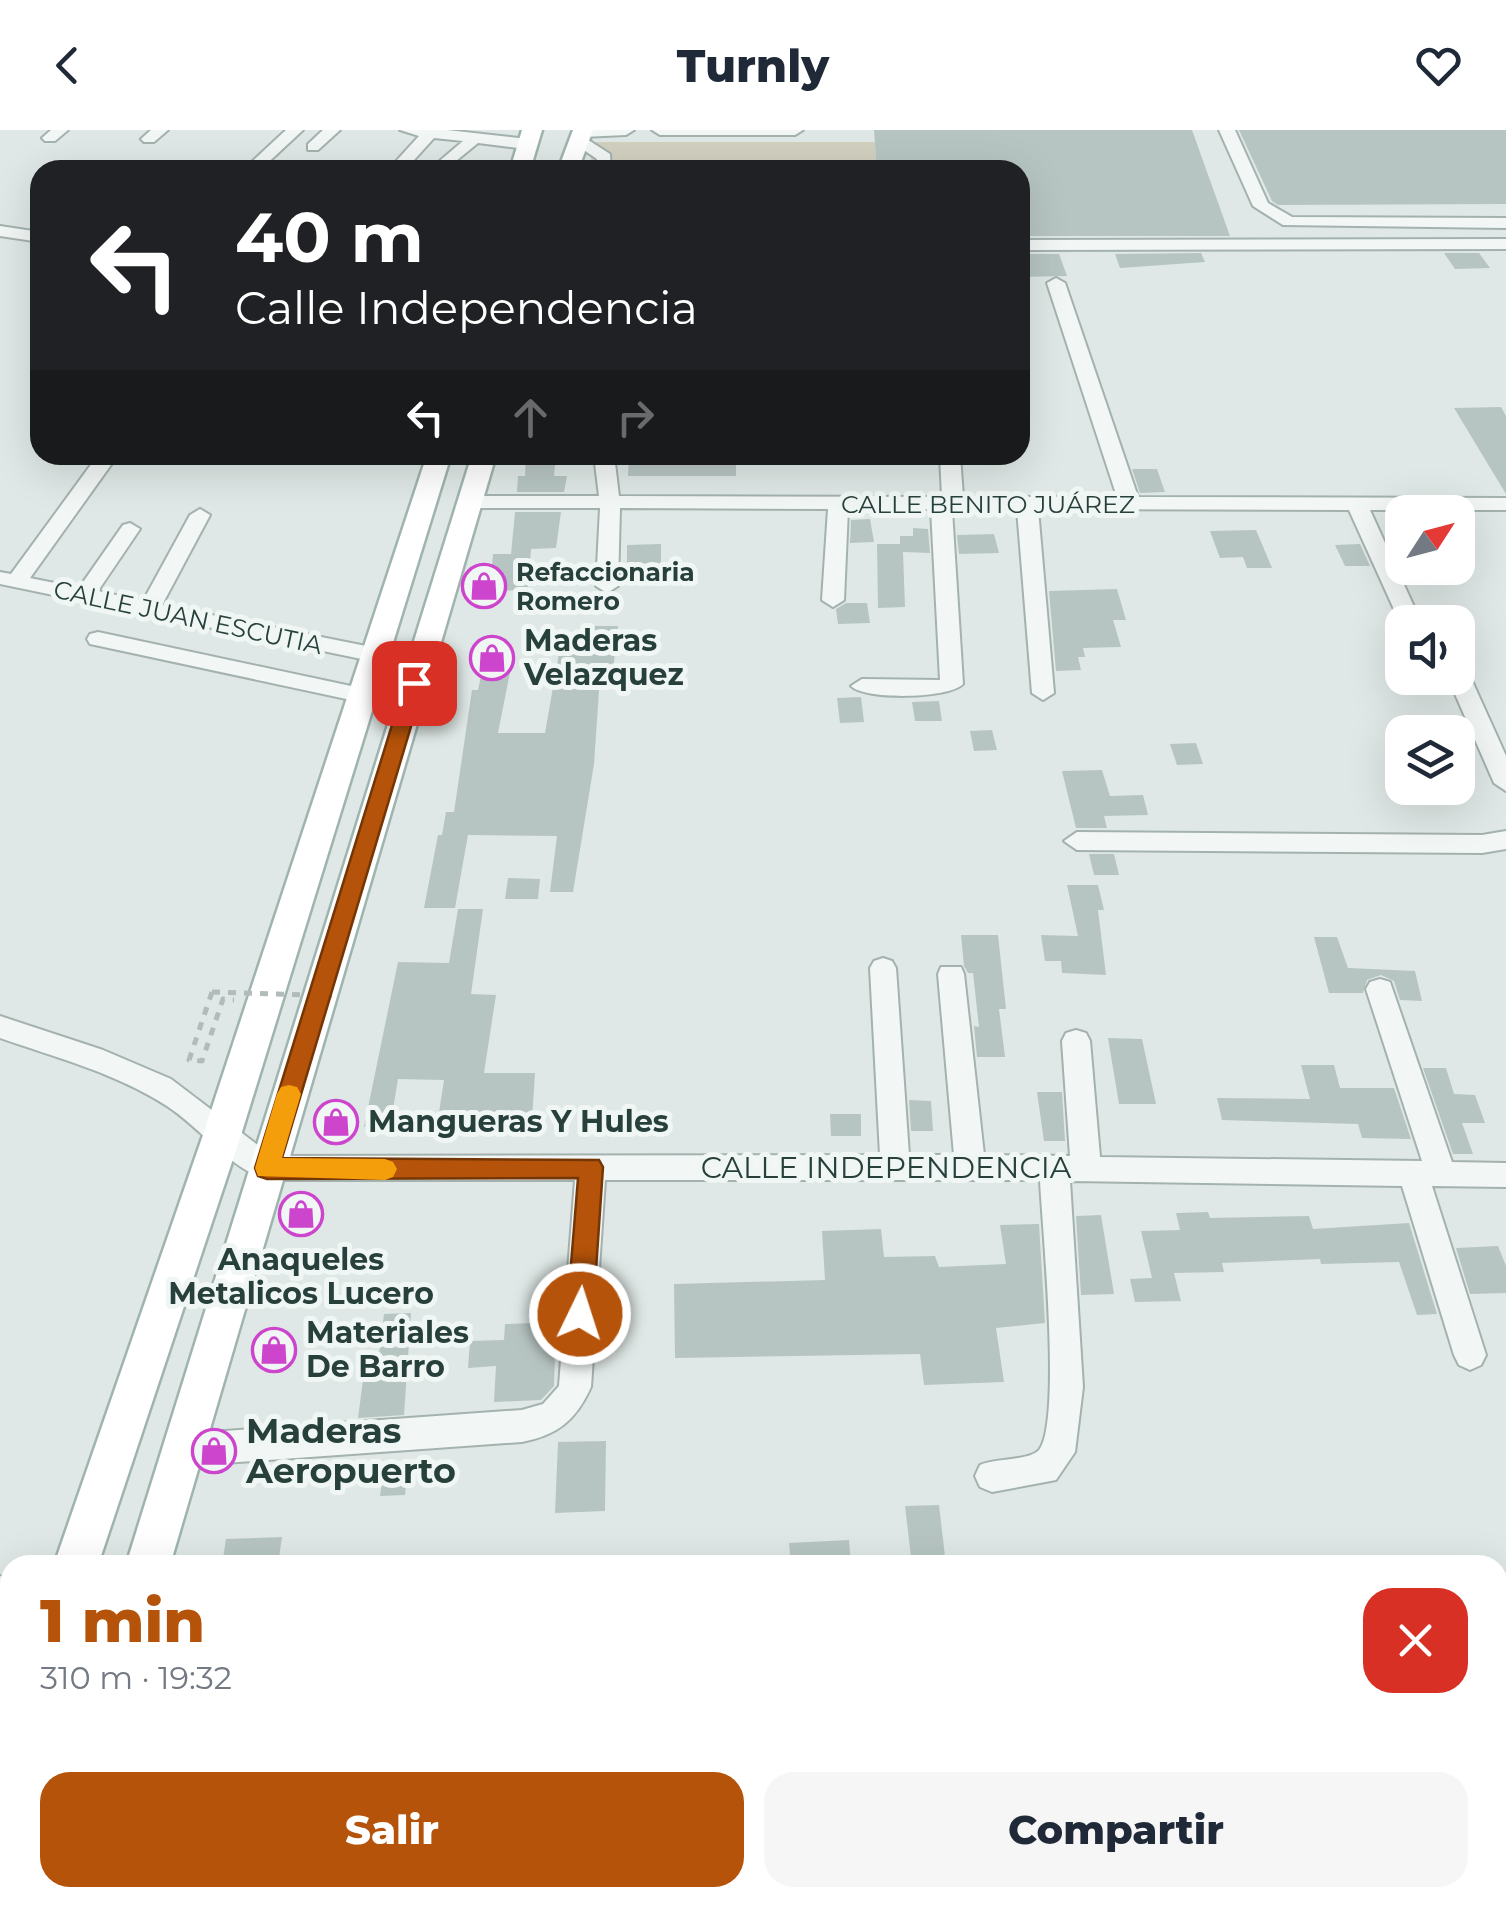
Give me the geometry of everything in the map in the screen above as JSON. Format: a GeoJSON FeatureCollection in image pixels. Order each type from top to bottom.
{"type":"FeatureCollection","features":[{"type":"Feature","properties":{"kind":"main road"},"geometry":{"type":"LineString","coordinates":[[535,160],[545,130]]}},
{"type":"Feature","properties":{"kind":"main road"},"geometry":{"type":"LineString","coordinates":[[79,1555],[222,1135],[436,465]]}},
{"type":"Feature","properties":{"kind":"main road"},"geometry":{"type":"LineString","coordinates":[[151,1555],[481,465]]}},
{"type":"Feature","properties":{"kind":"street"},"geometry":{"type":"LineString","coordinates":[[262,160],[295,130]]}},
{"type":"Feature","properties":{"kind":"street"},"geometry":{"type":"LineString","coordinates":[[313,147],[332,130]]}},
{"type":"Feature","properties":{"kind":"street"},"geometry":{"type":"LineString","coordinates":[[408,130],[474,138],[530,137]]}},
{"type":"Feature","properties":{"kind":"street"},"geometry":{"type":"LineString","coordinates":[[576,143],[626,130]]}},
{"type":"Feature","properties":{"kind":"street"},"geometry":{"type":"LineString","coordinates":[[660,130],[795,130]]}},
{"type":"Feature","properties":{"kind":"street"},"geometry":{"type":"LineString","coordinates":[[1227,130],[1261,206],[1290,222],[1506,223]]}},
{"type":"Feature","properties":{"kind":"street"},"geometry":{"type":"LineString","coordinates":[[405,160],[432,132]]}},
{"type":"Feature","properties":{"kind":"street"},"geometry":{"type":"LineString","coordinates":[[444,160],[464,151],[474,138]]}},
{"type":"Feature","properties":{"kind":"street"},"geometry":{"type":"LineString","coordinates":[[576,143],[604,160]]}},
{"type":"Feature","properties":{"kind":"street"},"geometry":{"type":"LineString","coordinates":[[0,231],[30,236]]}},
{"type":"Feature","properties":{"kind":"street"},"geometry":{"type":"LineString","coordinates":[[1030,245],[1506,244]]}},
{"type":"Feature","properties":{"kind":"street"},"geometry":{"type":"LineString","coordinates":[[1056,283],[1130,505]]}},
{"type":"Feature","properties":{"kind":"street"},"geometry":{"type":"LineString","coordinates":[[8,579],[100,465]]}},
{"type":"Feature","properties":{"kind":"street"},"geometry":{"type":"LineString","coordinates":[[605,465],[610,502],[607,586]]}},
{"type":"Feature","properties":{"kind":"street"},"geometry":{"type":"LineString","coordinates":[[862,686],[942,688],[952,684],[949,465]]}},
{"type":"Feature","properties":{"kind":"street","name":"CALLE BENITO JUÁREZ"},"geometry":{"type":"LineString","coordinates":[[470,502],[1506,504]]}},
{"type":"Feature","properties":{"kind":"street"},"geometry":{"type":"LineString","coordinates":[[833,600],[838,503]]}},
{"type":"Feature","properties":{"kind":"street"},"geometry":{"type":"LineString","coordinates":[[1027,504],[1043,693]]}},
{"type":"Feature","properties":{"kind":"street"},"geometry":{"type":"LineString","coordinates":[[1358,506],[1402,605]]}},
{"type":"Feature","properties":{"kind":"street"},"geometry":{"type":"LineString","coordinates":[[150,609],[200,515]]}},
{"type":"Feature","properties":{"kind":"street"},"geometry":{"type":"LineString","coordinates":[[85,595],[130,529]]}},
{"type":"Feature","properties":{"kind":"street","name":"CALLE JUAN ESCUTIA"},"geometry":{"type":"LineString","coordinates":[[8,579],[376,656]]}},
{"type":"Feature","properties":{"kind":"street"},"geometry":{"type":"LineString","coordinates":[[98,639],[365,696]]}},
{"type":"Feature","properties":{"kind":"street"},"geometry":{"type":"LineString","coordinates":[[1467,695],[1506,783]]}},
{"type":"Feature","properties":{"kind":"street"},"geometry":{"type":"LineString","coordinates":[[1077,841],[1482,844],[1506,840]]}},
{"type":"Feature","properties":{"kind":"street"},"geometry":{"type":"LineString","coordinates":[[883,968],[895,1167]]}},
{"type":"Feature","properties":{"kind":"street"},"geometry":{"type":"LineString","coordinates":[[952,974],[970,1167]]}},
{"type":"Feature","properties":{"kind":"street"},"geometry":{"type":"LineString","coordinates":[[1380,989],[1470,1355]]}},
{"type":"Feature","properties":{"kind":"street"},"geometry":{"type":"LineString","coordinates":[[0,1026],[182,1100],[267,1168]]}},
{"type":"Feature","properties":{"kind":"street"},"geometry":{"type":"LineString","coordinates":[[992,1476],[1044,1470],[1058,1452],[1067,1386],[1076,1041]]}},
{"type":"Feature","properties":{"kind":"street"},"geometry":{"type":"LineString","coordinates":[[183,1450],[522,1426],[541,1423],[559,1413],[569,1403],[575,1387],[591,1167]]}},
{"type":"Feature","properties":{"kind":"street","name":"CALLE INDEPENDENCIA"},"geometry":{"type":"LineString","coordinates":[[267,1168],[970,1167],[1506,1175]]}},
{"type":"Feature","properties":{"kind":"path"},"geometry":{"type":"LineString","coordinates":[[263,1001],[222,999],[202,1062],[189,1060],[212,992],[338,996]]}},
{"type":"Feature","properties":{"kind":"green space"},"geometry":{"type":"Polygon","coordinates":[[[595,142],[875,142],[876,160],[590,160],[595,142]]]}},
{"type":"Feature","properties":{"kind":"building"},"geometry":{"type":"Polygon","coordinates":[[[874,130],[1192,130],[1230,236],[1030,236],[1030,160],[876,160],[874,130]]]}},
{"type":"Feature","properties":{"kind":"building"},"geometry":{"type":"Polygon","coordinates":[[[1239,130],[1506,130],[1506,204],[1278,205],[1272,201],[1239,130]]]}},
{"type":"Feature","properties":{"kind":"building"},"geometry":{"type":"Polygon","coordinates":[[[1201,253],[1205,262],[1120,268],[1115,254],[1201,253]]]}},
{"type":"Feature","properties":{"kind":"building"},"geometry":{"type":"Polygon","coordinates":[[[1444,253],[1479,253],[1490,268],[1455,269],[1444,253]]]}},
{"type":"Feature","properties":{"kind":"building"},"geometry":{"type":"Polygon","coordinates":[[[1030,254],[1059,254],[1067,276],[1030,277],[1030,254]]]}},
{"type":"Feature","properties":{"kind":"building"},"geometry":{"type":"Polygon","coordinates":[[[1501,407],[1506,416],[1506,494],[1454,408],[1501,407]]]}},
{"type":"Feature","properties":{"kind":"building"},"geometry":{"type":"Polygon","coordinates":[[[526,465],[555,465],[554,476],[567,476],[564,492],[517,492],[518,476],[525,476],[526,465]]]}},
{"type":"Feature","properties":{"kind":"building"},"geometry":{"type":"Polygon","coordinates":[[[629,465],[736,465],[736,476],[628,476],[629,465]]]}},
{"type":"Feature","properties":{"kind":"building"},"geometry":{"type":"Polygon","coordinates":[[[1132,469],[1157,469],[1165,492],[1140,493],[1132,469]]]}},
{"type":"Feature","properties":{"kind":"building"},"geometry":{"type":"Polygon","coordinates":[[[515,512],[561,512],[556,548],[531,549],[528,590],[490,591],[493,554],[511,554],[515,512]]]}},
{"type":"Feature","properties":{"kind":"building"},"geometry":{"type":"Polygon","coordinates":[[[870,519],[874,542],[850,543],[851,520],[870,519]]]}},
{"type":"Feature","properties":{"kind":"building"},"geometry":{"type":"Polygon","coordinates":[[[913,528],[928,529],[930,553],[903,552],[905,607],[878,608],[877,544],[900,544],[900,536],[913,536],[913,528]]]}},
{"type":"Feature","properties":{"kind":"building"},"geometry":{"type":"Polygon","coordinates":[[[1256,530],[1272,568],[1247,568],[1243,557],[1220,558],[1210,531],[1256,530]]]}},
{"type":"Feature","properties":{"kind":"building"},"geometry":{"type":"Polygon","coordinates":[[[994,534],[999,553],[959,554],[957,535],[994,534]]]}},
{"type":"Feature","properties":{"kind":"building"},"geometry":{"type":"Polygon","coordinates":[[[661,544],[661,567],[627,568],[627,545],[661,544]]]}},
{"type":"Feature","properties":{"kind":"building"},"geometry":{"type":"Polygon","coordinates":[[[1360,544],[1370,566],[1345,566],[1335,545],[1360,544]]]}},
{"type":"Feature","properties":{"kind":"building"},"geometry":{"type":"Polygon","coordinates":[[[1117,589],[1126,620],[1113,620],[1121,647],[1083,648],[1085,657],[1078,657],[1081,670],[1056,671],[1049,591],[1117,589]]]}},
{"type":"Feature","properties":{"kind":"building"},"geometry":{"type":"Polygon","coordinates":[[[846,603],[867,603],[870,623],[838,624],[836,609],[846,603]]]}},
{"type":"Feature","properties":{"kind":"building"},"geometry":{"type":"Polygon","coordinates":[[[582,626],[618,626],[612,679],[602,679],[599,691],[594,764],[573,892],[550,892],[557,836],[468,835],[455,908],[424,908],[438,835],[442,835],[446,812],[454,812],[472,690],[478,690],[486,652],[514,652],[498,733],[545,733],[559,653],[579,653],[582,626]]]}},
{"type":"Feature","properties":{"kind":"building"},"geometry":{"type":"Polygon","coordinates":[[[861,697],[864,722],[840,723],[837,698],[861,697]]]}},
{"type":"Feature","properties":{"kind":"building"},"geometry":{"type":"Polygon","coordinates":[[[939,701],[942,721],[915,721],[912,702],[939,701]]]}},
{"type":"Feature","properties":{"kind":"building"},"geometry":{"type":"Polygon","coordinates":[[[992,730],[997,750],[974,751],[970,731],[992,730]]]}},
{"type":"Feature","properties":{"kind":"building"},"geometry":{"type":"Polygon","coordinates":[[[1196,743],[1203,764],[1177,765],[1170,744],[1196,743]]]}},
{"type":"Feature","properties":{"kind":"building"},"geometry":{"type":"Polygon","coordinates":[[[1102,770],[1110,796],[1143,795],[1148,815],[1104,816],[1107,828],[1076,828],[1062,771],[1102,770]]]}},
{"type":"Feature","properties":{"kind":"building"},"geometry":{"type":"Polygon","coordinates":[[[1089,854],[1114,854],[1119,875],[1094,875],[1089,854]]]}},
{"type":"Feature","properties":{"kind":"building"},"geometry":{"type":"Polygon","coordinates":[[[508,878],[540,879],[538,899],[505,899],[508,878]]]}},
{"type":"Feature","properties":{"kind":"building"},"geometry":{"type":"Polygon","coordinates":[[[1067,885],[1098,885],[1104,910],[1098,910],[1106,975],[1062,973],[1061,961],[1045,961],[1041,935],[1078,936],[1067,885]]]}},
{"type":"Feature","properties":{"kind":"building"},"geometry":{"type":"Polygon","coordinates":[[[458,909],[483,909],[471,994],[496,995],[484,1073],[535,1073],[531,1135],[436,1132],[444,1080],[398,1079],[390,1127],[364,1127],[398,962],[449,963],[458,909]]]}},
{"type":"Feature","properties":{"kind":"building"},"geometry":{"type":"Polygon","coordinates":[[[961,935],[998,935],[1006,1009],[999,1009],[1005,1057],[977,1057],[974,1026],[979,1027],[973,973],[968,973],[964,966],[961,935]]]}},
{"type":"Feature","properties":{"kind":"building"},"geometry":{"type":"Polygon","coordinates":[[[1314,937],[1337,937],[1348,968],[1415,971],[1422,1001],[1400,1000],[1394,981],[1381,975],[1367,980],[1363,993],[1329,993],[1314,937]]]}},
{"type":"Feature","properties":{"kind":"building"},"geometry":{"type":"Polygon","coordinates":[[[1108,1038],[1142,1039],[1156,1104],[1119,1104],[1108,1038]]]}},
{"type":"Feature","properties":{"kind":"building"},"geometry":{"type":"Polygon","coordinates":[[[1301,1065],[1334,1065],[1340,1088],[1394,1088],[1411,1139],[1362,1138],[1358,1124],[1222,1120],[1217,1098],[1310,1099],[1301,1065]]]}},
{"type":"Feature","properties":{"kind":"building"},"geometry":{"type":"Polygon","coordinates":[[[1423,1068],[1446,1068],[1454,1094],[1475,1095],[1485,1123],[1462,1123],[1473,1154],[1453,1154],[1423,1068]]]}},
{"type":"Feature","properties":{"kind":"building"},"geometry":{"type":"Polygon","coordinates":[[[1037,1092],[1062,1092],[1065,1141],[1044,1141],[1037,1092]]]}},
{"type":"Feature","properties":{"kind":"building"},"geometry":{"type":"Polygon","coordinates":[[[909,1100],[931,1101],[933,1131],[911,1131],[909,1100]]]}},
{"type":"Feature","properties":{"kind":"building"},"geometry":{"type":"Polygon","coordinates":[[[830,1114],[861,1114],[861,1136],[831,1136],[830,1114]]]}},
{"type":"Feature","properties":{"kind":"building"},"geometry":{"type":"Polygon","coordinates":[[[1208,1212],[1210,1218],[1309,1216],[1313,1229],[1409,1223],[1437,1314],[1417,1315],[1399,1262],[1321,1264],[1320,1259],[1222,1263],[1224,1272],[1174,1273],[1181,1301],[1135,1302],[1130,1279],[1152,1278],[1141,1231],[1180,1230],[1176,1213],[1208,1212]]]}},
{"type":"Feature","properties":{"kind":"building"},"geometry":{"type":"Polygon","coordinates":[[[1101,1215],[1114,1294],[1081,1295],[1076,1216],[1101,1215]]]}},
{"type":"Feature","properties":{"kind":"building"},"geometry":{"type":"Polygon","coordinates":[[[1039,1224],[1045,1323],[996,1328],[1004,1382],[924,1385],[920,1354],[675,1358],[674,1284],[825,1280],[822,1231],[881,1229],[884,1257],[935,1256],[939,1267],[1006,1264],[1000,1225],[1039,1224]]]}},
{"type":"Feature","properties":{"kind":"building"},"geometry":{"type":"Polygon","coordinates":[[[1498,1246],[1506,1266],[1506,1293],[1470,1294],[1456,1248],[1498,1246]]]}},
{"type":"Feature","properties":{"kind":"building"},"geometry":{"type":"Polygon","coordinates":[[[411,1313],[404,1415],[358,1418],[363,1380],[376,1379],[384,1314],[411,1313]]]}},
{"type":"Feature","properties":{"kind":"building"},"geometry":{"type":"Polygon","coordinates":[[[556,1322],[554,1386],[541,1400],[494,1402],[496,1366],[468,1368],[470,1341],[504,1340],[505,1324],[556,1322]]]}},
{"type":"Feature","properties":{"kind":"building"},"geometry":{"type":"Polygon","coordinates":[[[606,1441],[605,1511],[555,1513],[558,1442],[606,1441]]]}},
{"type":"Feature","properties":{"kind":"building"},"geometry":{"type":"Polygon","coordinates":[[[408,1465],[405,1495],[380,1496],[384,1466],[408,1465]]]}},
{"type":"Feature","properties":{"kind":"building"},"geometry":{"type":"Polygon","coordinates":[[[939,1505],[945,1555],[911,1555],[905,1506],[939,1505]]]}},
{"type":"Feature","properties":{"kind":"building"},"geometry":{"type":"Polygon","coordinates":[[[282,1537],[279,1555],[224,1555],[226,1539],[282,1537]]]}},
{"type":"Feature","properties":{"kind":"building"},"geometry":{"type":"Polygon","coordinates":[[[849,1540],[850,1555],[790,1555],[789,1543],[849,1540]]]}},
{"type":"Feature","properties":{"kind":"slow traffic"},"geometry":{"type":"LineString","coordinates":[[289,1094],[267,1168],[385,1169]]}},
{"type":"Feature","properties":{"kind":"place","name":"Refaccionaria Romero"},"geometry":{"type":"Point","coordinates":[484,586]}},
{"type":"Feature","properties":{"kind":"place","name":"Maderas Velazquez"},"geometry":{"type":"Point","coordinates":[492,658]}},
{"type":"Feature","properties":{"kind":"place","name":"Mangueras Y Hules"},"geometry":{"type":"Point","coordinates":[336,1122]}},
{"type":"Feature","properties":{"kind":"place","name":"Anaqueles Metalicos Lucero"},"geometry":{"type":"Point","coordinates":[301,1214]}},
{"type":"Feature","properties":{"kind":"place","name":"Materiales De Barro"},"geometry":{"type":"Point","coordinates":[274,1350]}},
{"type":"Feature","properties":{"kind":"place","name":"Maderas Aeropuerto"},"geometry":{"type":"Point","coordinates":[214,1451]}},
{"type":"Feature","properties":{"kind":"route"},"geometry":{"type":"LineString","coordinates":[[414,683],[267,1168],[591,1167],[580,1314]]}}]}
